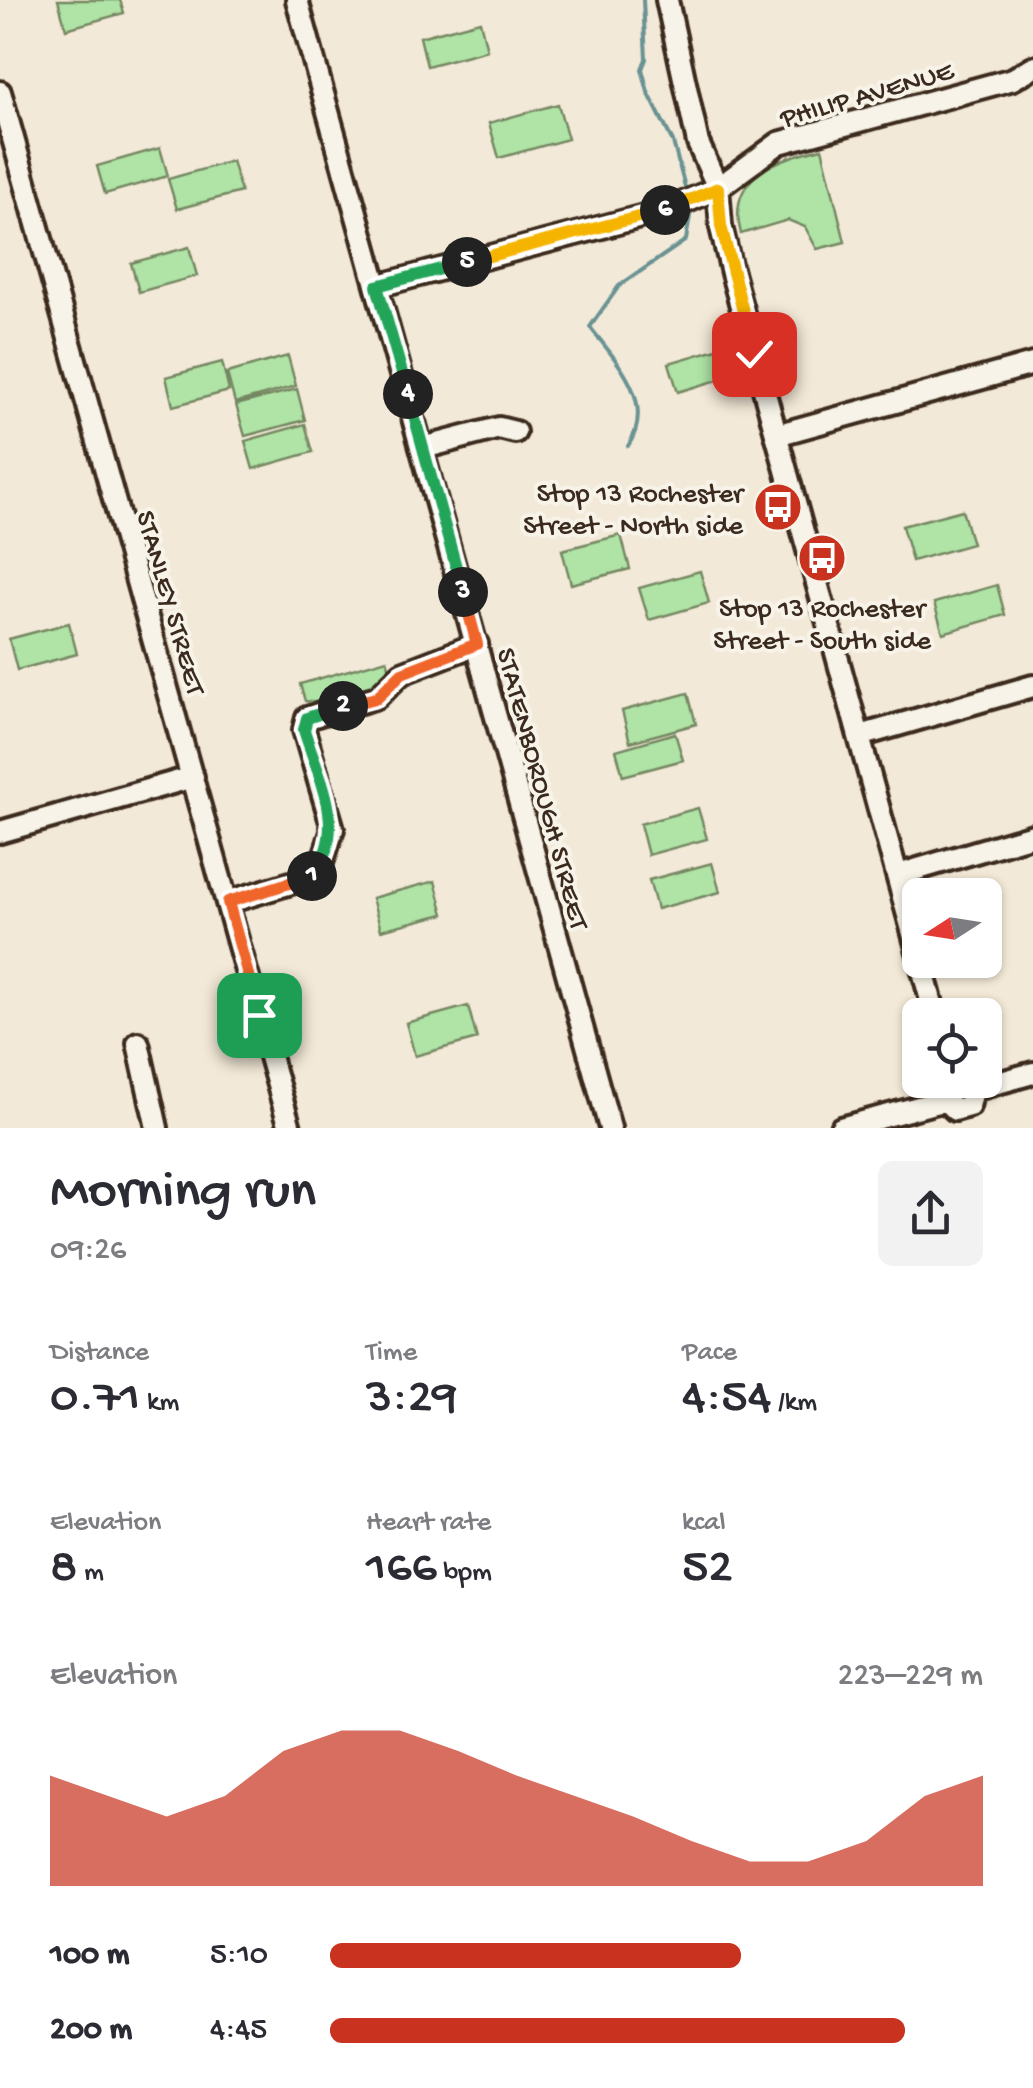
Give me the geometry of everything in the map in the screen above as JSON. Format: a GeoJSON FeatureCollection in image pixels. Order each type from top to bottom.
{"type":"FeatureCollection","features":[{"type":"Feature","properties":{"kind":"street","name":"STATENBOROUGH STREET"},"geometry":{"type":"LineString","coordinates":[[297,0],[610,1128]]}},
{"type":"Feature","properties":{"kind":"street"},"geometry":{"type":"LineString","coordinates":[[667,0],[698,143],[718,188],[721,226],[902,890]]}},
{"type":"Feature","properties":{"kind":"street","name":"PHILIP AVENUE"},"geometry":{"type":"LineString","coordinates":[[377,286],[689,201],[718,188],[779,143],[1013,79],[1033,67]]}},
{"type":"Feature","properties":{"kind":"street","name":"STANLEY STREET"},"geometry":{"type":"LineString","coordinates":[[0,92],[290,1128]]}},
{"type":"Feature","properties":{"kind":"street"},"geometry":{"type":"LineString","coordinates":[[776,435],[1033,364]]}},
{"type":"Feature","properties":{"kind":"street"},"geometry":{"type":"LineString","coordinates":[[423,448],[499,428],[515,432]]}},
{"type":"Feature","properties":{"kind":"street"},"geometry":{"type":"LineString","coordinates":[[228,902],[310,877],[322,863],[333,829],[304,730],[307,718],[376,698],[402,673],[477,644]]}},
{"type":"Feature","properties":{"kind":"street"},"geometry":{"type":"LineString","coordinates":[[860,736],[1033,686]]}},
{"type":"Feature","properties":{"kind":"street"},"geometry":{"type":"LineString","coordinates":[[0,832],[193,777]]}},
{"type":"Feature","properties":{"kind":"street"},"geometry":{"type":"LineString","coordinates":[[898,875],[1033,835]]}},
{"type":"Feature","properties":{"kind":"street"},"geometry":{"type":"LineString","coordinates":[[138,1043],[157,1128]]}},
{"type":"Feature","properties":{"kind":"street"},"geometry":{"type":"LineString","coordinates":[[1002,1082],[1033,1073]]}},
{"type":"Feature","properties":{"kind":"street"},"geometry":{"type":"LineString","coordinates":[[841,1128],[946,1098]]}},
{"type":"Feature","properties":{"kind":"green space"},"geometry":{"type":"Polygon","coordinates":[[[58,0],[120,0],[124,13],[66,29],[58,0]]]}},
{"type":"Feature","properties":{"kind":"green space"},"geometry":{"type":"Polygon","coordinates":[[[480,21],[487,50],[427,66],[420,37],[480,21]]]}},
{"type":"Feature","properties":{"kind":"green space"},"geometry":{"type":"Polygon","coordinates":[[[558,104],[568,139],[499,158],[489,123],[558,104]]]}},
{"type":"Feature","properties":{"kind":"green space"},"geometry":{"type":"Polygon","coordinates":[[[160,148],[168,176],[105,194],[97,166],[160,148]]]}},
{"type":"Feature","properties":{"kind":"green space"},"geometry":{"type":"Polygon","coordinates":[[[822,148],[845,242],[817,249],[805,227],[788,220],[741,234],[738,214],[748,184],[773,164],[822,148]]]}},
{"type":"Feature","properties":{"kind":"green space"},"geometry":{"type":"Polygon","coordinates":[[[232,161],[241,192],[177,209],[168,179],[232,161]]]}},
{"type":"Feature","properties":{"kind":"green space"},"geometry":{"type":"Polygon","coordinates":[[[189,247],[197,276],[139,292],[131,263],[189,247]]]}},
{"type":"Feature","properties":{"kind":"green space"},"geometry":{"type":"Polygon","coordinates":[[[727,346],[735,375],[678,392],[669,363],[727,346]]]}},
{"type":"Feature","properties":{"kind":"green space"},"geometry":{"type":"Polygon","coordinates":[[[288,356],[296,386],[235,403],[227,373],[288,356]]]}},
{"type":"Feature","properties":{"kind":"green space"},"geometry":{"type":"Polygon","coordinates":[[[222,362],[229,391],[173,406],[166,377],[222,362]]]}},
{"type":"Feature","properties":{"kind":"green space"},"geometry":{"type":"Polygon","coordinates":[[[297,389],[305,420],[245,436],[236,405],[297,389]]]}},
{"type":"Feature","properties":{"kind":"green space"},"geometry":{"type":"Polygon","coordinates":[[[305,424],[313,452],[253,469],[245,441],[305,424]]]}},
{"type":"Feature","properties":{"kind":"green space"},"geometry":{"type":"Polygon","coordinates":[[[962,510],[972,544],[912,561],[902,526],[962,510]]]}},
{"type":"Feature","properties":{"kind":"green space"},"geometry":{"type":"Polygon","coordinates":[[[621,535],[630,569],[571,584],[562,550],[621,535]]]}},
{"type":"Feature","properties":{"kind":"green space"},"geometry":{"type":"Polygon","coordinates":[[[700,571],[709,603],[649,620],[639,588],[700,571]]]}},
{"type":"Feature","properties":{"kind":"green space"},"geometry":{"type":"Polygon","coordinates":[[[997,585],[1005,615],[943,633],[934,603],[997,585]]]}},
{"type":"Feature","properties":{"kind":"green space"},"geometry":{"type":"Polygon","coordinates":[[[69,623],[77,654],[17,670],[9,639],[69,623]]]}},
{"type":"Feature","properties":{"kind":"green space"},"geometry":{"type":"Polygon","coordinates":[[[387,659],[391,674],[362,696],[330,703],[305,701],[300,684],[387,659]]]}},
{"type":"Feature","properties":{"kind":"green space"},"geometry":{"type":"Polygon","coordinates":[[[688,693],[696,724],[630,742],[622,711],[688,693]]]}},
{"type":"Feature","properties":{"kind":"green space"},"geometry":{"type":"Polygon","coordinates":[[[675,733],[683,760],[623,776],[616,750],[675,733]]]}},
{"type":"Feature","properties":{"kind":"green space"},"geometry":{"type":"Polygon","coordinates":[[[698,808],[707,839],[648,855],[640,824],[698,808]]]}},
{"type":"Feature","properties":{"kind":"green space"},"geometry":{"type":"Polygon","coordinates":[[[712,863],[720,892],[657,909],[649,880],[712,863]]]}},
{"type":"Feature","properties":{"kind":"green space"},"geometry":{"type":"Polygon","coordinates":[[[435,881],[444,914],[381,930],[372,898],[435,881]]]}},
{"type":"Feature","properties":{"kind":"green space"},"geometry":{"type":"Polygon","coordinates":[[[468,1006],[477,1039],[415,1056],[406,1023],[468,1006]]]}},
{"type":"Feature","properties":{"kind":"waterway"},"geometry":{"type":"LineString","coordinates":[[643,0],[646,59],[642,69],[648,92],[673,142],[686,191]]}},
{"type":"Feature","properties":{"kind":"waterway"},"geometry":{"type":"LineString","coordinates":[[628,446],[636,430],[636,398],[621,368],[590,327],[619,286],[686,240],[691,210]]}},
{"type":"Feature","properties":{"kind":"place","name":"Stop 13 Rochester Street - North side"},"geometry":{"type":"Point","coordinates":[778,507]}},
{"type":"Feature","properties":{"kind":"place","name":"Stop 13 Rochester Street - South side"},"geometry":{"type":"Point","coordinates":[822,558]}},
{"type":"Feature","properties":{"kind":"route"},"geometry":{"type":"LineString","coordinates":[[259,1015],[228,902],[310,877],[322,863],[333,829],[304,730],[307,718],[376,698],[402,673],[477,644],[377,286],[667,210],[718,188],[721,226],[754,354]]}}]}
